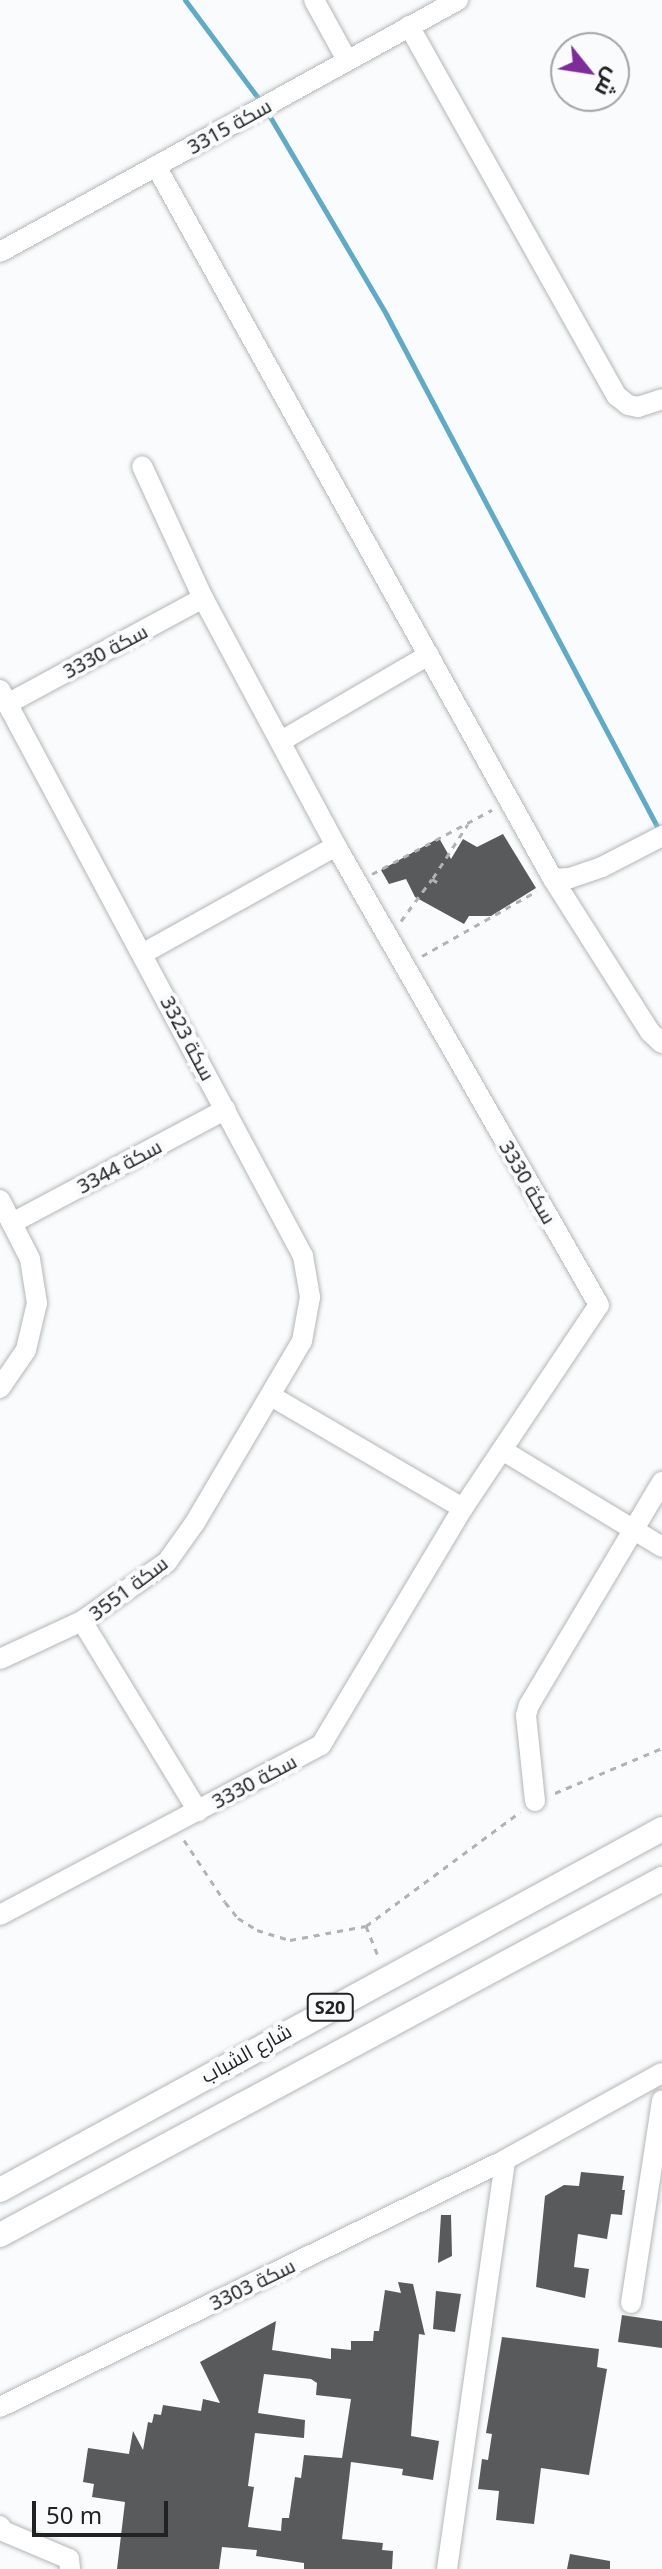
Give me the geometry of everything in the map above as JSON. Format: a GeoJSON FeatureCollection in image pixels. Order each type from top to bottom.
{"type":"FeatureCollection","features":[{"type":"Feature","properties":{"kind":"main road","name":"شارع الشباب"},"geometry":{"type":"LineString","coordinates":[[0,2190],[662,1829]]}},
{"type":"Feature","properties":{"kind":"main road","name":"S20"},"geometry":{"type":"LineString","coordinates":[[0,2235],[662,1879]]}},
{"type":"Feature","properties":{"kind":"street"},"geometry":{"type":"LineString","coordinates":[[314,0],[347,60]]}},
{"type":"Feature","properties":{"kind":"street","name":"سكة 3315"},"geometry":{"type":"LineString","coordinates":[[0,252],[458,0]]}},
{"type":"Feature","properties":{"kind":"street"},"geometry":{"type":"LineString","coordinates":[[409,26],[617,396],[628,405],[638,407],[662,399]]}},
{"type":"Feature","properties":{"kind":"street"},"geometry":{"type":"LineString","coordinates":[[156,166],[553,879],[650,1032],[662,1043]]}},
{"type":"Feature","properties":{"kind":"street","name":"سكة 3330"},"geometry":{"type":"LineString","coordinates":[[0,1915],[321,1745],[463,1508],[599,1305],[336,846],[203,598],[142,466]]}},
{"type":"Feature","properties":{"kind":"street","name":"سكة 3330"},"geometry":{"type":"LineString","coordinates":[[4,697],[203,598]]}},
{"type":"Feature","properties":{"kind":"street"},"geometry":{"type":"LineString","coordinates":[[281,741],[429,655]]}},
{"type":"Feature","properties":{"kind":"street","name":"سكة 3323"},"geometry":{"type":"LineString","coordinates":[[4,697],[303,1256],[310,1297],[302,1341],[271,1396]]}},
{"type":"Feature","properties":{"kind":"street"},"geometry":{"type":"LineString","coordinates":[[553,879],[570,878],[602,867],[662,836]]}},
{"type":"Feature","properties":{"kind":"street"},"geometry":{"type":"LineString","coordinates":[[142,954],[336,846]]}},
{"type":"Feature","properties":{"kind":"street","name":"سكة 3344"},"geometry":{"type":"LineString","coordinates":[[12,1223],[226,1109]]}},
{"type":"Feature","properties":{"kind":"street"},"geometry":{"type":"LineString","coordinates":[[0,1200],[30,1259],[37,1303],[26,1350],[0,1388]]}},
{"type":"Feature","properties":{"kind":"street"},"geometry":{"type":"LineString","coordinates":[[271,1396],[463,1508]]}},
{"type":"Feature","properties":{"kind":"street","name":"سكة 3551"},"geometry":{"type":"LineString","coordinates":[[0,1659],[82,1621],[167,1562],[194,1524],[271,1396]]}},
{"type":"Feature","properties":{"kind":"street"},"geometry":{"type":"LineString","coordinates":[[502,1450],[662,1547]]}},
{"type":"Feature","properties":{"kind":"street"},"geometry":{"type":"LineString","coordinates":[[535,1801],[526,1715],[529,1705],[662,1482]]}},
{"type":"Feature","properties":{"kind":"street","name":"سكة 3330"},"geometry":{"type":"LineString","coordinates":[[82,1621],[198,1811]]}},
{"type":"Feature","properties":{"kind":"street","name":"سكة 3303"},"geometry":{"type":"LineString","coordinates":[[0,2407],[505,2160],[662,2073]]}},
{"type":"Feature","properties":{"kind":"street"},"geometry":{"type":"LineString","coordinates":[[631,2303],[662,2100]]}},
{"type":"Feature","properties":{"kind":"street"},"geometry":{"type":"LineString","coordinates":[[447,2569],[505,2160]]}},
{"type":"Feature","properties":{"kind":"street"},"geometry":{"type":"LineString","coordinates":[[0,2526],[3,2531],[69,2559],[70,2569]]}},
{"type":"Feature","properties":{"kind":"path"},"geometry":{"type":"LineString","coordinates":[[357,882],[510,801]]}},
{"type":"Feature","properties":{"kind":"path"},"geometry":{"type":"LineString","coordinates":[[387,935],[418,903],[470,821]]}},
{"type":"Feature","properties":{"kind":"path"},"geometry":{"type":"LineString","coordinates":[[404,965],[535,893],[553,879]]}},
{"type":"Feature","properties":{"kind":"path"},"geometry":{"type":"LineString","coordinates":[[179,1821],[190,1853],[238,1918],[257,1930],[290,1940],[366,1926],[535,1801],[662,1748]]}},
{"type":"Feature","properties":{"kind":"path"},"geometry":{"type":"LineString","coordinates":[[366,1926],[386,1977]]}},
{"type":"Feature","properties":{"kind":"building"},"geometry":{"type":"Polygon","coordinates":[[[503,834],[536,888],[491,916],[469,916],[464,924],[415,897],[406,879],[389,884],[381,870],[439,838],[451,859],[463,839],[477,847],[503,834]]]}},
{"type":"Feature","properties":{"kind":"building"},"geometry":{"type":"Polygon","coordinates":[[[581,2172],[624,2176],[622,2190],[625,2190],[622,2215],[611,2214],[607,2239],[578,2234],[574,2267],[589,2269],[585,2298],[536,2287],[545,2196],[564,2185],[579,2186],[581,2172]]]}},
{"type":"Feature","properties":{"kind":"building"},"geometry":{"type":"Polygon","coordinates":[[[441,2215],[451,2215],[452,2256],[438,2263],[441,2215]]]}},
{"type":"Feature","properties":{"kind":"building"},"geometry":{"type":"Polygon","coordinates":[[[398,2282],[413,2284],[425,2335],[419,2334],[411,2436],[439,2441],[433,2480],[402,2475],[403,2469],[351,2462],[342,2539],[383,2543],[382,2550],[393,2551],[392,2569],[304,2569],[304,2563],[256,2556],[257,2550],[222,2547],[219,2569],[117,2569],[125,2502],[92,2497],[94,2484],[83,2482],[88,2448],[129,2454],[133,2431],[143,2450],[148,2422],[152,2423],[154,2414],[161,2415],[163,2405],[201,2411],[203,2399],[220,2403],[200,2362],[276,2321],[272,2350],[331,2359],[331,2348],[351,2350],[351,2341],[373,2341],[374,2331],[379,2331],[385,2290],[401,2293],[398,2282]],[[264,2374],[258,2413],[305,2420],[304,2438],[255,2433],[248,2486],[254,2487],[248,2527],[281,2531],[282,2518],[289,2518],[295,2477],[301,2478],[304,2455],[342,2458],[351,2399],[316,2395],[317,2383],[311,2379],[264,2374]]]}},
{"type":"Feature","properties":{"kind":"building"},"geometry":{"type":"Polygon","coordinates":[[[436,2291],[461,2294],[455,2332],[433,2329],[436,2291]]]}},
{"type":"Feature","properties":{"kind":"building"},"geometry":{"type":"Polygon","coordinates":[[[622,2315],[662,2321],[662,2348],[618,2342],[622,2315]]]}},
{"type":"Feature","properties":{"kind":"building"},"geometry":{"type":"Polygon","coordinates":[[[502,2337],[599,2349],[597,2367],[607,2369],[589,2475],[541,2468],[534,2524],[496,2520],[499,2491],[478,2489],[482,2459],[488,2460],[492,2434],[486,2433],[502,2337]]]}},
{"type":"Feature","properties":{"kind":"building"},"geometry":{"type":"Polygon","coordinates":[[[570,2554],[610,2561],[610,2569],[567,2569],[570,2554]]]}},
{"type":"Feature","properties":{"kind":"waterway"},"geometry":{"type":"LineString","coordinates":[[185,0],[261,102]]}},
{"type":"Feature","properties":{"kind":"waterway"},"geometry":{"type":"LineString","coordinates":[[266,110],[386,314],[660,832]]}}]}
